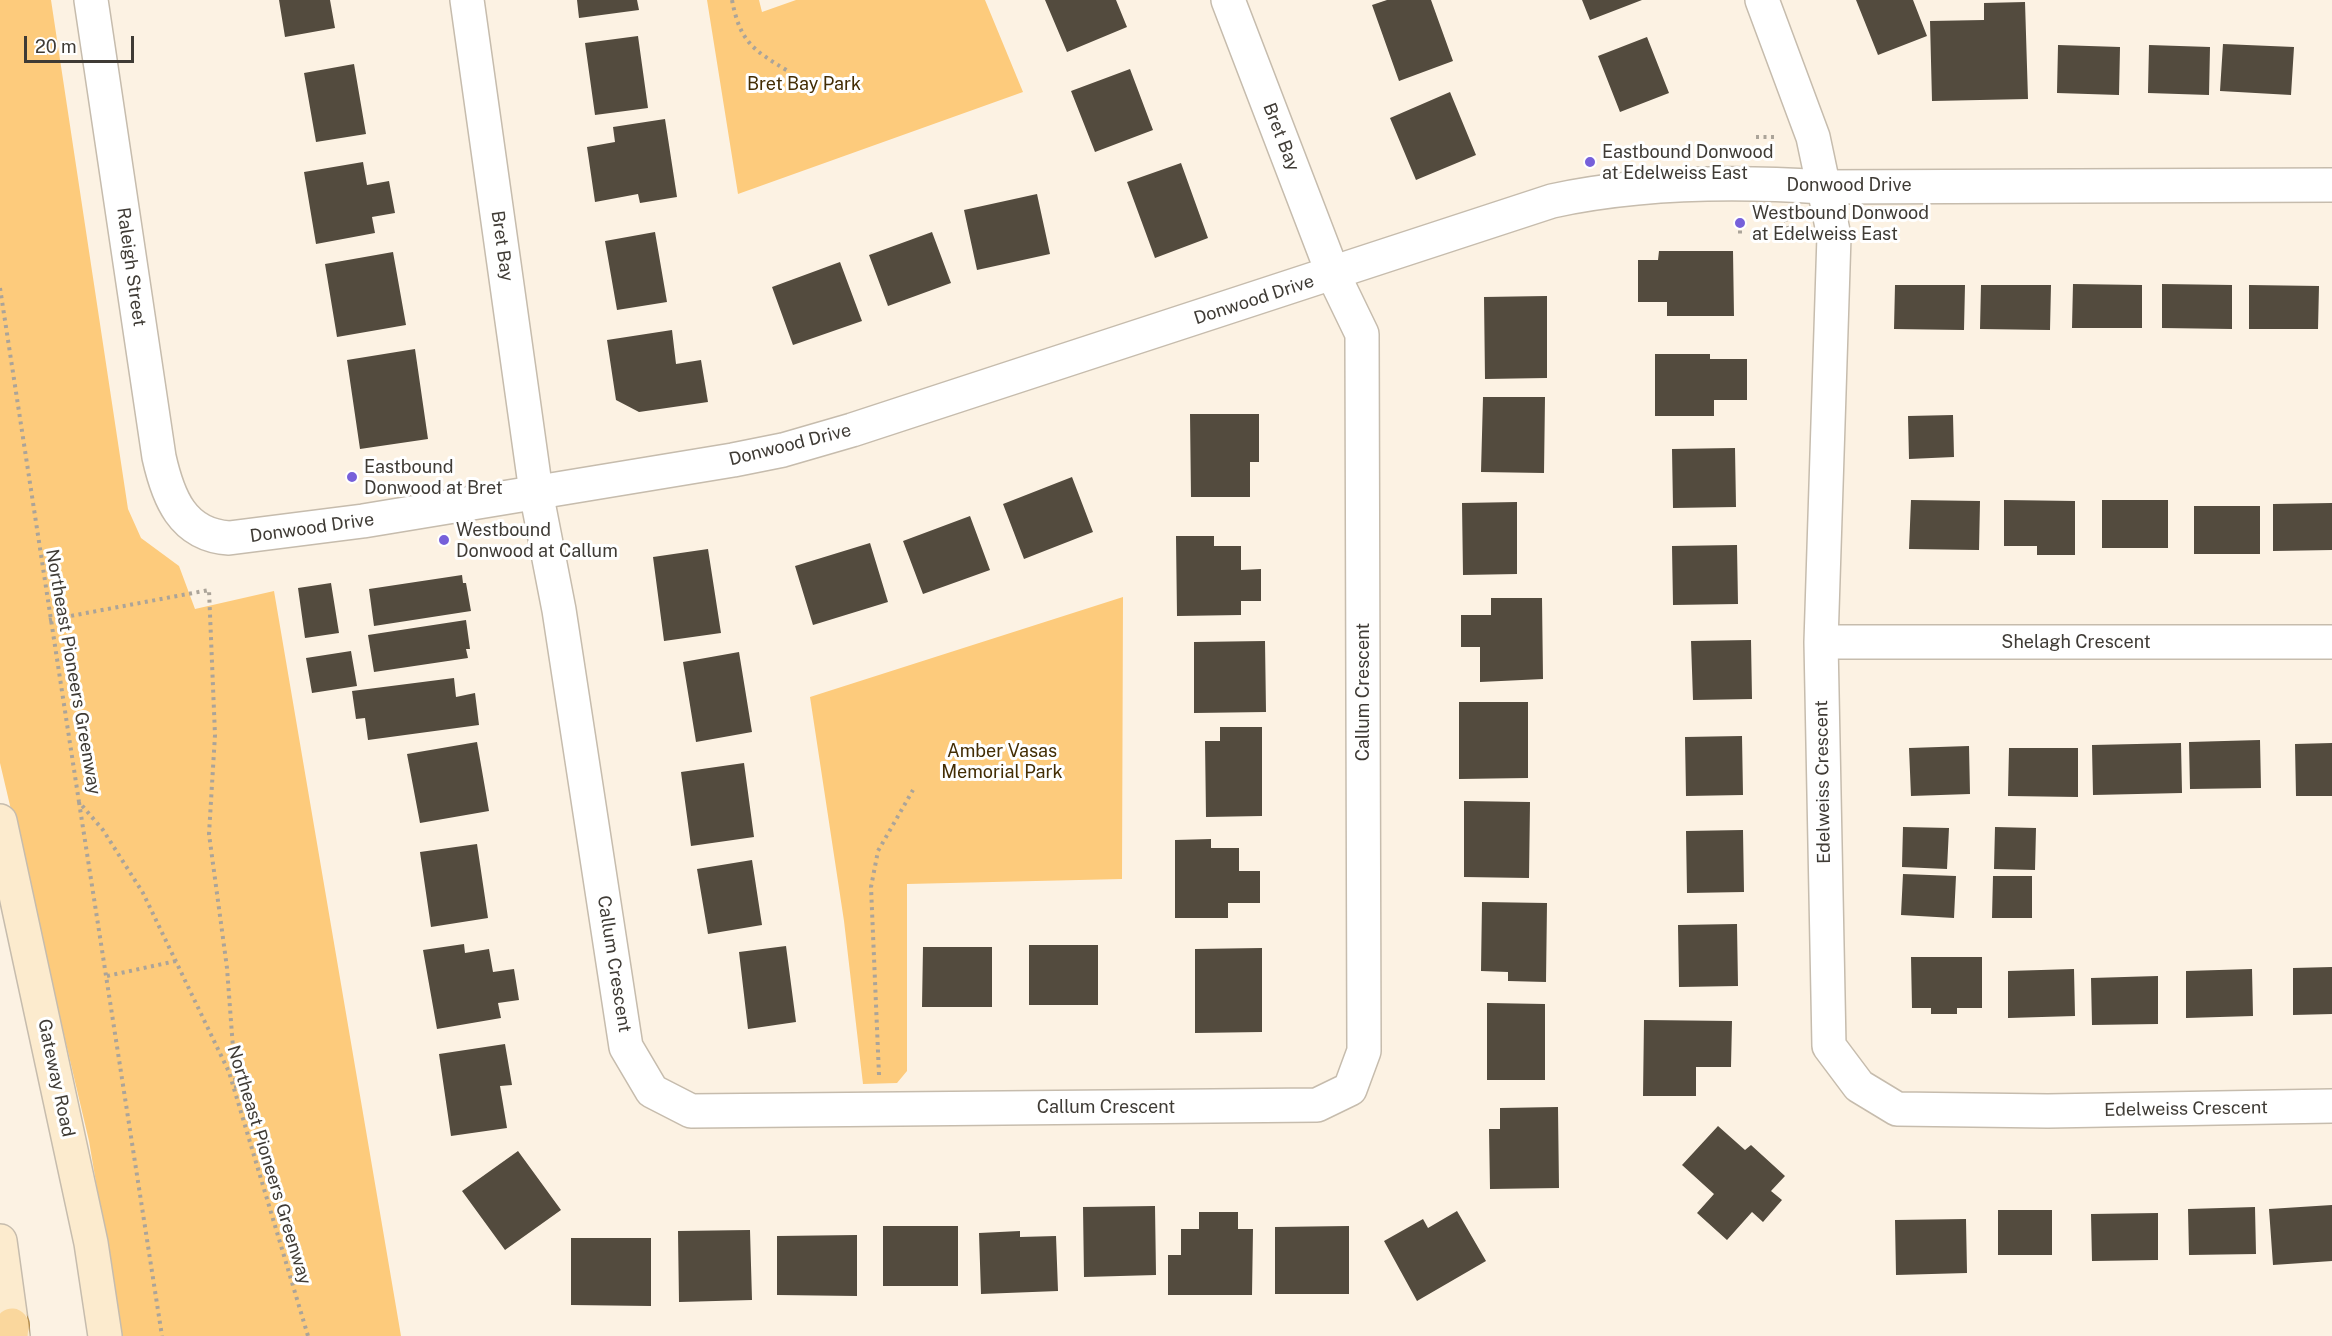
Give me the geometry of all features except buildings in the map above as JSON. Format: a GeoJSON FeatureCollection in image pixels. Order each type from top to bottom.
{"type":"FeatureCollection","features":[{"type":"Feature","properties":{"kind":"main road","name":"Gateway Road"},"geometry":{"type":"LineString","coordinates":[[0,821],[90,1243],[105,1336]]}},
{"type":"Feature","properties":{"kind":"main road"},"geometry":{"type":"LineString","coordinates":[[0,1241],[12,1333]]}},
{"type":"Feature","properties":{"kind":"street","name":"Raleigh Street"},"geometry":{"type":"LineString","coordinates":[[91,0],[159,457],[166,489],[175,508],[192,525]]}},
{"type":"Feature","properties":{"kind":"street","name":"Bret Bay"},"geometry":{"type":"LineString","coordinates":[[467,0],[536,492]]}},
{"type":"Feature","properties":{"kind":"street","name":"Bret Bay"},"geometry":{"type":"LineString","coordinates":[[1228,0],[1333,274]]}},
{"type":"Feature","properties":{"kind":"street","name":"Edelweiss Crescent"},"geometry":{"type":"LineString","coordinates":[[1762,0],[1813,137],[1834,236],[1821,642],[1829,1046],[1859,1086],[1897,1109],[2048,1111],[2332,1106]]}},
{"type":"Feature","properties":{"kind":"street","name":"Donwood Drive"},"geometry":{"type":"LineString","coordinates":[[192,525],[216,537],[244,538],[783,450],[852,430],[1552,201],[1604,190],[1774,184],[1822,187],[2332,185]]}},
{"type":"Feature","properties":{"kind":"street","name":"Callum Crescent"},"geometry":{"type":"LineString","coordinates":[[536,492],[561,622],[626,1047],[652,1091],[691,1111],[1317,1106],[1350,1089],[1364,1051],[1362,334],[1333,274]]}},
{"type":"Feature","properties":{"kind":"street","name":"Shelagh Crescent"},"geometry":{"type":"LineString","coordinates":[[1821,642],[2332,642]]}},
{"type":"Feature","properties":{"kind":"path"},"geometry":{"type":"LineString","coordinates":[[732,0],[736,21],[753,49],[788,71]]}},
{"type":"Feature","properties":{"kind":"path"},"geometry":{"type":"LineString","coordinates":[[1740,223],[1740,236]]}},
{"type":"Feature","properties":{"kind":"path","name":"Northeast Pioneers Greenway"},"geometry":{"type":"LineString","coordinates":[[0,288],[49,620],[79,801],[103,830],[143,893],[212,1032],[236,1095],[308,1336]]}},
{"type":"Feature","properties":{"kind":"path"},"geometry":{"type":"LineString","coordinates":[[49,620],[209,590],[214,735],[209,834],[227,968],[236,1095]]}},
{"type":"Feature","properties":{"kind":"path"},"geometry":{"type":"LineString","coordinates":[[880,1109],[871,887],[878,851],[913,790]]}},
{"type":"Feature","properties":{"kind":"path"},"geometry":{"type":"LineString","coordinates":[[79,801],[162,1336]]}},
{"type":"Feature","properties":{"kind":"path"},"geometry":{"type":"LineString","coordinates":[[107,976],[176,961]]}},
{"type":"Feature","properties":{"kind":"green space"},"geometry":{"type":"Polygon","coordinates":[[[0,0],[51,0],[128,509],[141,538],[179,566],[195,609],[274,591],[401,1336],[122,1336],[89,1141],[0,763],[0,0]]]}},
{"type":"Feature","properties":{"kind":"green space","name":"Bret Bay Park"},"geometry":{"type":"Polygon","coordinates":[[[707,0],[759,0],[762,12],[796,0],[985,0],[1023,92],[738,194],[707,0]]]}},
{"type":"Feature","properties":{"kind":"green space","name":"Amber Vasas Memorial Park"},"geometry":{"type":"Polygon","coordinates":[[[1123,597],[1122,879],[907,884],[907,1071],[897,1083],[863,1084],[844,921],[810,697],[1123,597]]]}},
{"type":"Feature","properties":{"kind":"place","name":"Eastbound Donwood at Edelweiss East"},"geometry":{"type":"Point","coordinates":[1590,162]}},
{"type":"Feature","properties":{"kind":"place","name":"Westbound Donwood at Edelweiss East"},"geometry":{"type":"Point","coordinates":[1740,223]}},
{"type":"Feature","properties":{"kind":"place","name":"Eastbound Donwood at Bret"},"geometry":{"type":"Point","coordinates":[352,477]}},
{"type":"Feature","properties":{"kind":"place","name":"Westbound Donwood at Callum"},"geometry":{"type":"Point","coordinates":[444,540]}}]}
